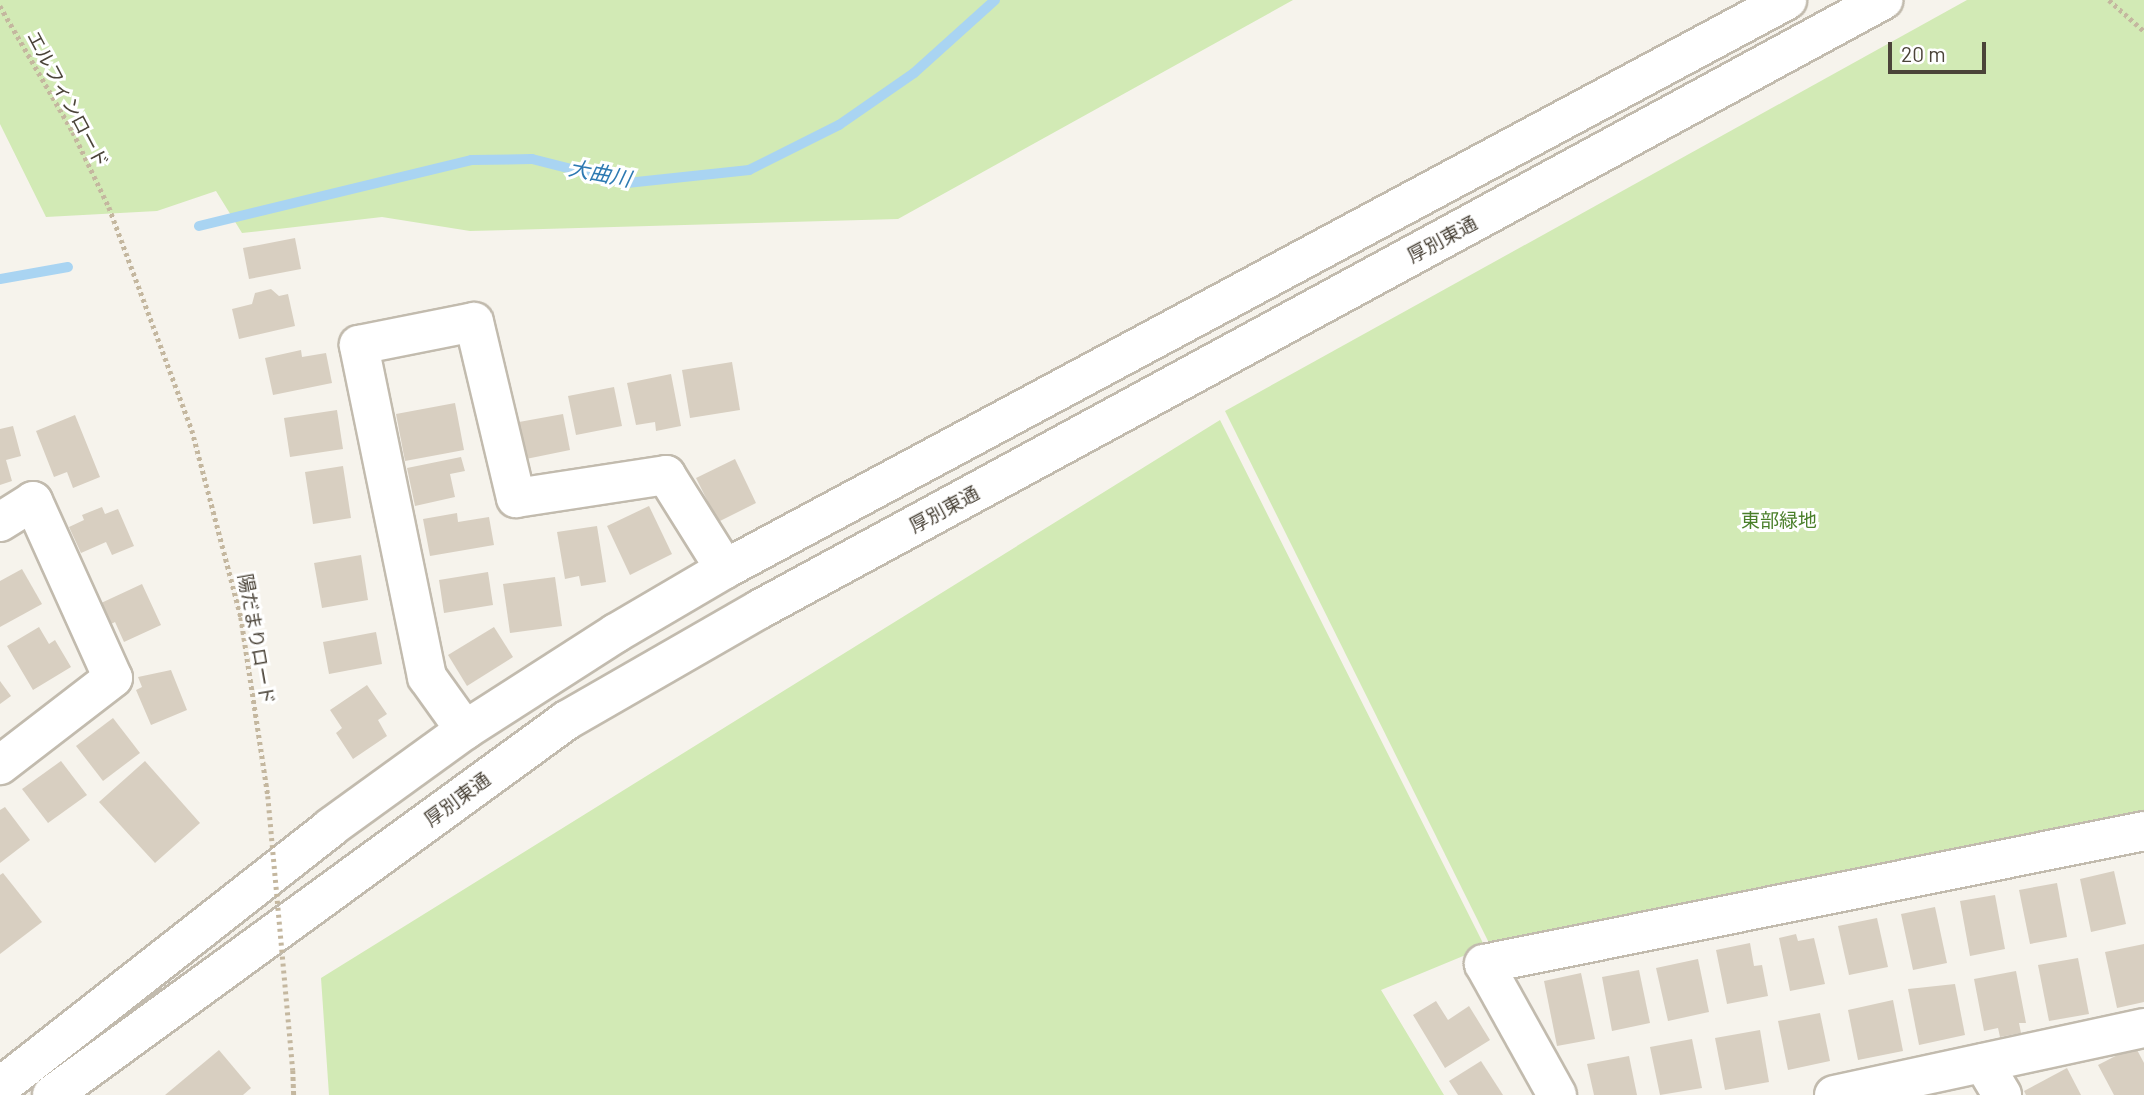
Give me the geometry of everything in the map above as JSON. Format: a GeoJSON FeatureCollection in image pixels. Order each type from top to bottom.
{"type":"FeatureCollection","features":[{"type":"Feature","properties":{"kind":"street"},"geometry":{"type":"LineString","coordinates":[[0,1087],[331,827],[465,730],[725,569],[1787,0]]}},
{"type":"Feature","properties":{"kind":"street","name":"厚別東通"},"geometry":{"type":"LineString","coordinates":[[52,1095],[567,720],[797,589],[1883,0]]}},
{"type":"Feature","properties":{"kind":"street"},"geometry":{"type":"LineString","coordinates":[[465,730],[427,677],[359,345],[474,322],[516,498],[666,475],[725,569]]}},
{"type":"Feature","properties":{"kind":"street"},"geometry":{"type":"LineString","coordinates":[[0,522],[33,501],[113,678],[0,765]]}},
{"type":"Feature","properties":{"kind":"street"},"geometry":{"type":"LineString","coordinates":[[1556,1095],[1483,964],[2144,831]]}},
{"type":"Feature","properties":{"kind":"street"},"geometry":{"type":"LineString","coordinates":[[1834,1095],[2144,1028]]}},
{"type":"Feature","properties":{"kind":"street"},"geometry":{"type":"LineString","coordinates":[[1983,1063],[2002,1095]]}},
{"type":"Feature","properties":{"kind":"path"},"geometry":{"type":"LineString","coordinates":[[2109,0],[2144,31]]}},
{"type":"Feature","properties":{"kind":"path","name":"エルフィンロード"},"geometry":{"type":"LineString","coordinates":[[0,6],[73,132],[108,207]]}},
{"type":"Feature","properties":{"kind":"path","name":"陽だまりロード"},"geometry":{"type":"LineString","coordinates":[[108,207],[192,430],[226,551],[241,617],[268,796],[294,1095]]}},
{"type":"Feature","properties":{"kind":"green space"},"geometry":{"type":"Polygon","coordinates":[[[0,0],[1293,0],[898,219],[470,231],[382,217],[242,233],[216,191],[157,211],[46,217],[0,124],[0,0]]]}},
{"type":"Feature","properties":{"kind":"green space","name":"東部緑地"},"geometry":{"type":"Polygon","coordinates":[[[1967,0],[2144,0],[2144,818],[1491,947],[1225,411],[1967,0]]]}},
{"type":"Feature","properties":{"kind":"green space"},"geometry":{"type":"Polygon","coordinates":[[[1220,420],[1485,947],[1381,990],[1444,1095],[329,1095],[321,978],[1220,420]]]}},
{"type":"Feature","properties":{"kind":"building"},"geometry":{"type":"Polygon","coordinates":[[[295,238],[301,269],[249,279],[243,248],[295,238]]]}},
{"type":"Feature","properties":{"kind":"building"},"geometry":{"type":"Polygon","coordinates":[[[271,289],[279,296],[288,294],[295,326],[239,339],[232,309],[252,304],[255,293],[271,289]]]}},
{"type":"Feature","properties":{"kind":"building"},"geometry":{"type":"Polygon","coordinates":[[[301,350],[302,357],[326,353],[332,383],[273,395],[265,358],[301,350]]]}},
{"type":"Feature","properties":{"kind":"building"},"geometry":{"type":"Polygon","coordinates":[[[732,362],[740,410],[690,418],[682,370],[732,362]]]}},
{"type":"Feature","properties":{"kind":"building"},"geometry":{"type":"Polygon","coordinates":[[[671,374],[681,426],[656,431],[655,422],[636,425],[627,383],[671,374]]]}},
{"type":"Feature","properties":{"kind":"building"},"geometry":{"type":"Polygon","coordinates":[[[614,387],[622,426],[576,435],[568,396],[614,387]]]}},
{"type":"Feature","properties":{"kind":"building"},"geometry":{"type":"Polygon","coordinates":[[[455,403],[464,450],[405,461],[396,414],[455,403]]]}},
{"type":"Feature","properties":{"kind":"building"},"geometry":{"type":"Polygon","coordinates":[[[337,410],[343,449],[290,457],[284,418],[337,410]]]}},
{"type":"Feature","properties":{"kind":"building"},"geometry":{"type":"Polygon","coordinates":[[[563,414],[570,450],[526,459],[519,422],[563,414]]]}},
{"type":"Feature","properties":{"kind":"building"},"geometry":{"type":"Polygon","coordinates":[[[75,415],[100,477],[73,488],[67,472],[54,477],[36,431],[75,415]]]}},
{"type":"Feature","properties":{"kind":"building"},"geometry":{"type":"Polygon","coordinates":[[[13,426],[21,456],[6,460],[12,481],[0,485],[0,429],[13,426]]]}},
{"type":"Feature","properties":{"kind":"building"},"geometry":{"type":"Polygon","coordinates":[[[461,457],[465,471],[450,474],[455,497],[415,506],[407,468],[461,457]]]}},
{"type":"Feature","properties":{"kind":"building"},"geometry":{"type":"Polygon","coordinates":[[[735,459],[756,503],[718,522],[696,478],[735,459]]]}},
{"type":"Feature","properties":{"kind":"building"},"geometry":{"type":"Polygon","coordinates":[[[343,466],[351,518],[313,524],[305,472],[343,466]]]}},
{"type":"Feature","properties":{"kind":"building"},"geometry":{"type":"Polygon","coordinates":[[[649,506],[672,554],[630,575],[607,526],[649,506]]]}},
{"type":"Feature","properties":{"kind":"building"},"geometry":{"type":"Polygon","coordinates":[[[102,507],[105,514],[118,509],[134,546],[112,555],[106,542],[81,553],[69,527],[84,520],[82,515],[102,507]]]}},
{"type":"Feature","properties":{"kind":"building"},"geometry":{"type":"Polygon","coordinates":[[[457,513],[458,522],[489,517],[494,545],[430,556],[423,519],[457,513]]]}},
{"type":"Feature","properties":{"kind":"building"},"geometry":{"type":"Polygon","coordinates":[[[597,526],[606,582],[581,586],[579,576],[565,579],[557,532],[597,526]]]}},
{"type":"Feature","properties":{"kind":"building"},"geometry":{"type":"Polygon","coordinates":[[[361,555],[368,600],[322,608],[314,563],[361,555]]]}},
{"type":"Feature","properties":{"kind":"building"},"geometry":{"type":"Polygon","coordinates":[[[22,569],[42,604],[0,627],[0,581],[22,569]]]}},
{"type":"Feature","properties":{"kind":"building"},"geometry":{"type":"Polygon","coordinates":[[[488,572],[493,605],[444,613],[439,580],[488,572]]]}},
{"type":"Feature","properties":{"kind":"building"},"geometry":{"type":"Polygon","coordinates":[[[555,577],[562,626],[510,633],[503,584],[555,577]]]}},
{"type":"Feature","properties":{"kind":"building"},"geometry":{"type":"Polygon","coordinates":[[[142,584],[161,625],[124,642],[115,622],[109,625],[99,604],[142,584]]]}},
{"type":"Feature","properties":{"kind":"building"},"geometry":{"type":"Polygon","coordinates":[[[39,627],[49,644],[55,640],[71,667],[33,690],[7,646],[39,627]]]}},
{"type":"Feature","properties":{"kind":"building"},"geometry":{"type":"Polygon","coordinates":[[[494,627],[513,657],[467,686],[448,655],[494,627]]]}},
{"type":"Feature","properties":{"kind":"building"},"geometry":{"type":"Polygon","coordinates":[[[376,632],[382,664],[329,674],[323,642],[376,632]]]}},
{"type":"Feature","properties":{"kind":"building"},"geometry":{"type":"Polygon","coordinates":[[[171,670],[187,710],[151,725],[136,690],[142,687],[138,677],[171,670]]]}},
{"type":"Feature","properties":{"kind":"building"},"geometry":{"type":"Polygon","coordinates":[[[0,681],[11,696],[0,704],[0,681]]]}},
{"type":"Feature","properties":{"kind":"building"},"geometry":{"type":"Polygon","coordinates":[[[367,685],[387,714],[378,720],[387,736],[353,759],[336,733],[342,728],[330,710],[367,685]]]}},
{"type":"Feature","properties":{"kind":"building"},"geometry":{"type":"Polygon","coordinates":[[[113,718],[140,753],[103,781],[76,746],[113,718]]]}},
{"type":"Feature","properties":{"kind":"building"},"geometry":{"type":"Polygon","coordinates":[[[61,761],[87,795],[48,823],[22,789],[61,761]]]}},
{"type":"Feature","properties":{"kind":"building"},"geometry":{"type":"Polygon","coordinates":[[[145,761],[200,823],[155,863],[99,802],[145,761]]]}},
{"type":"Feature","properties":{"kind":"building"},"geometry":{"type":"Polygon","coordinates":[[[5,807],[30,840],[0,863],[0,810],[5,807]]]}},
{"type":"Feature","properties":{"kind":"building"},"geometry":{"type":"Polygon","coordinates":[[[2114,871],[2126,924],[2091,932],[2080,879],[2114,871]]]}},
{"type":"Feature","properties":{"kind":"building"},"geometry":{"type":"Polygon","coordinates":[[[3,873],[42,922],[0,954],[0,875],[3,873]]]}},
{"type":"Feature","properties":{"kind":"building"},"geometry":{"type":"Polygon","coordinates":[[[2057,883],[2067,937],[2030,944],[2019,890],[2057,883]]]}},
{"type":"Feature","properties":{"kind":"building"},"geometry":{"type":"Polygon","coordinates":[[[1995,895],[2005,949],[1970,956],[1960,901],[1995,895]]]}},
{"type":"Feature","properties":{"kind":"building"},"geometry":{"type":"Polygon","coordinates":[[[1935,907],[1947,963],[1913,970],[1901,914],[1935,907]]]}},
{"type":"Feature","properties":{"kind":"building"},"geometry":{"type":"Polygon","coordinates":[[[1877,918],[1888,967],[1849,975],[1838,926],[1877,918]]]}},
{"type":"Feature","properties":{"kind":"building"},"geometry":{"type":"Polygon","coordinates":[[[1796,934],[1798,941],[1814,938],[1825,984],[1790,991],[1779,938],[1796,934]]]}},
{"type":"Feature","properties":{"kind":"building"},"geometry":{"type":"Polygon","coordinates":[[[1750,943],[1754,966],[1762,965],[1768,996],[1727,1004],[1716,950],[1750,943]]]}},
{"type":"Feature","properties":{"kind":"building"},"geometry":{"type":"Polygon","coordinates":[[[2144,944],[2144,1002],[2117,1008],[2105,952],[2144,944]]]}},
{"type":"Feature","properties":{"kind":"building"},"geometry":{"type":"Polygon","coordinates":[[[2078,958],[2089,1014],[2049,1021],[2038,965],[2078,958]]]}},
{"type":"Feature","properties":{"kind":"building"},"geometry":{"type":"Polygon","coordinates":[[[1698,959],[1709,1012],[1668,1021],[1656,968],[1698,959]]]}},
{"type":"Feature","properties":{"kind":"building"},"geometry":{"type":"Polygon","coordinates":[[[1639,970],[1650,1023],[1612,1031],[1602,977],[1639,970]]]}},
{"type":"Feature","properties":{"kind":"building"},"geometry":{"type":"Polygon","coordinates":[[[2016,971],[2026,1023],[2019,1023],[2021,1033],[2000,1037],[1998,1028],[1984,1031],[1974,979],[2016,971]]]}},
{"type":"Feature","properties":{"kind":"building"},"geometry":{"type":"Polygon","coordinates":[[[1581,973],[1595,1039],[1557,1046],[1544,981],[1581,973]]]}},
{"type":"Feature","properties":{"kind":"building"},"geometry":{"type":"Polygon","coordinates":[[[1955,984],[1965,1035],[1919,1045],[1908,989],[1955,984]]]}},
{"type":"Feature","properties":{"kind":"building"},"geometry":{"type":"Polygon","coordinates":[[[1893,1000],[1903,1051],[1858,1060],[1848,1010],[1893,1000]]]}},
{"type":"Feature","properties":{"kind":"building"},"geometry":{"type":"Polygon","coordinates":[[[1436,1001],[1448,1020],[1469,1006],[1490,1040],[1445,1068],[1413,1015],[1436,1001]]]}},
{"type":"Feature","properties":{"kind":"building"},"geometry":{"type":"Polygon","coordinates":[[[1820,1013],[1830,1061],[1788,1070],[1778,1021],[1820,1013]]]}},
{"type":"Feature","properties":{"kind":"building"},"geometry":{"type":"Polygon","coordinates":[[[1760,1030],[1769,1082],[1725,1090],[1715,1038],[1760,1030]]]}},
{"type":"Feature","properties":{"kind":"building"},"geometry":{"type":"Polygon","coordinates":[[[1692,1039],[1702,1088],[1660,1095],[1650,1047],[1692,1039]]]}},
{"type":"Feature","properties":{"kind":"building"},"geometry":{"type":"Polygon","coordinates":[[[2135,1046],[2144,1063],[2144,1095],[2114,1095],[2098,1065],[2135,1046]]]}},
{"type":"Feature","properties":{"kind":"building"},"geometry":{"type":"Polygon","coordinates":[[[219,1050],[251,1088],[243,1095],[165,1095],[219,1050]]]}},
{"type":"Feature","properties":{"kind":"building"},"geometry":{"type":"Polygon","coordinates":[[[1629,1056],[1637,1095],[1594,1095],[1587,1064],[1629,1056]]]}},
{"type":"Feature","properties":{"kind":"building"},"geometry":{"type":"Polygon","coordinates":[[[1481,1061],[1503,1095],[1458,1095],[1449,1081],[1481,1061]]]}},
{"type":"Feature","properties":{"kind":"building"},"geometry":{"type":"Polygon","coordinates":[[[2067,1068],[2081,1095],[2026,1095],[2024,1091],[2067,1068]]]}},
{"type":"Feature","properties":{"kind":"waterway","name":"大曲川"},"geometry":{"type":"LineString","coordinates":[[199,226],[471,160],[532,159],[627,183],[749,170],[839,125],[914,73],[995,0]]}},
{"type":"Feature","properties":{"kind":"waterway","name":"大曲川"},"geometry":{"type":"LineString","coordinates":[[0,279],[68,267]]}}]}
